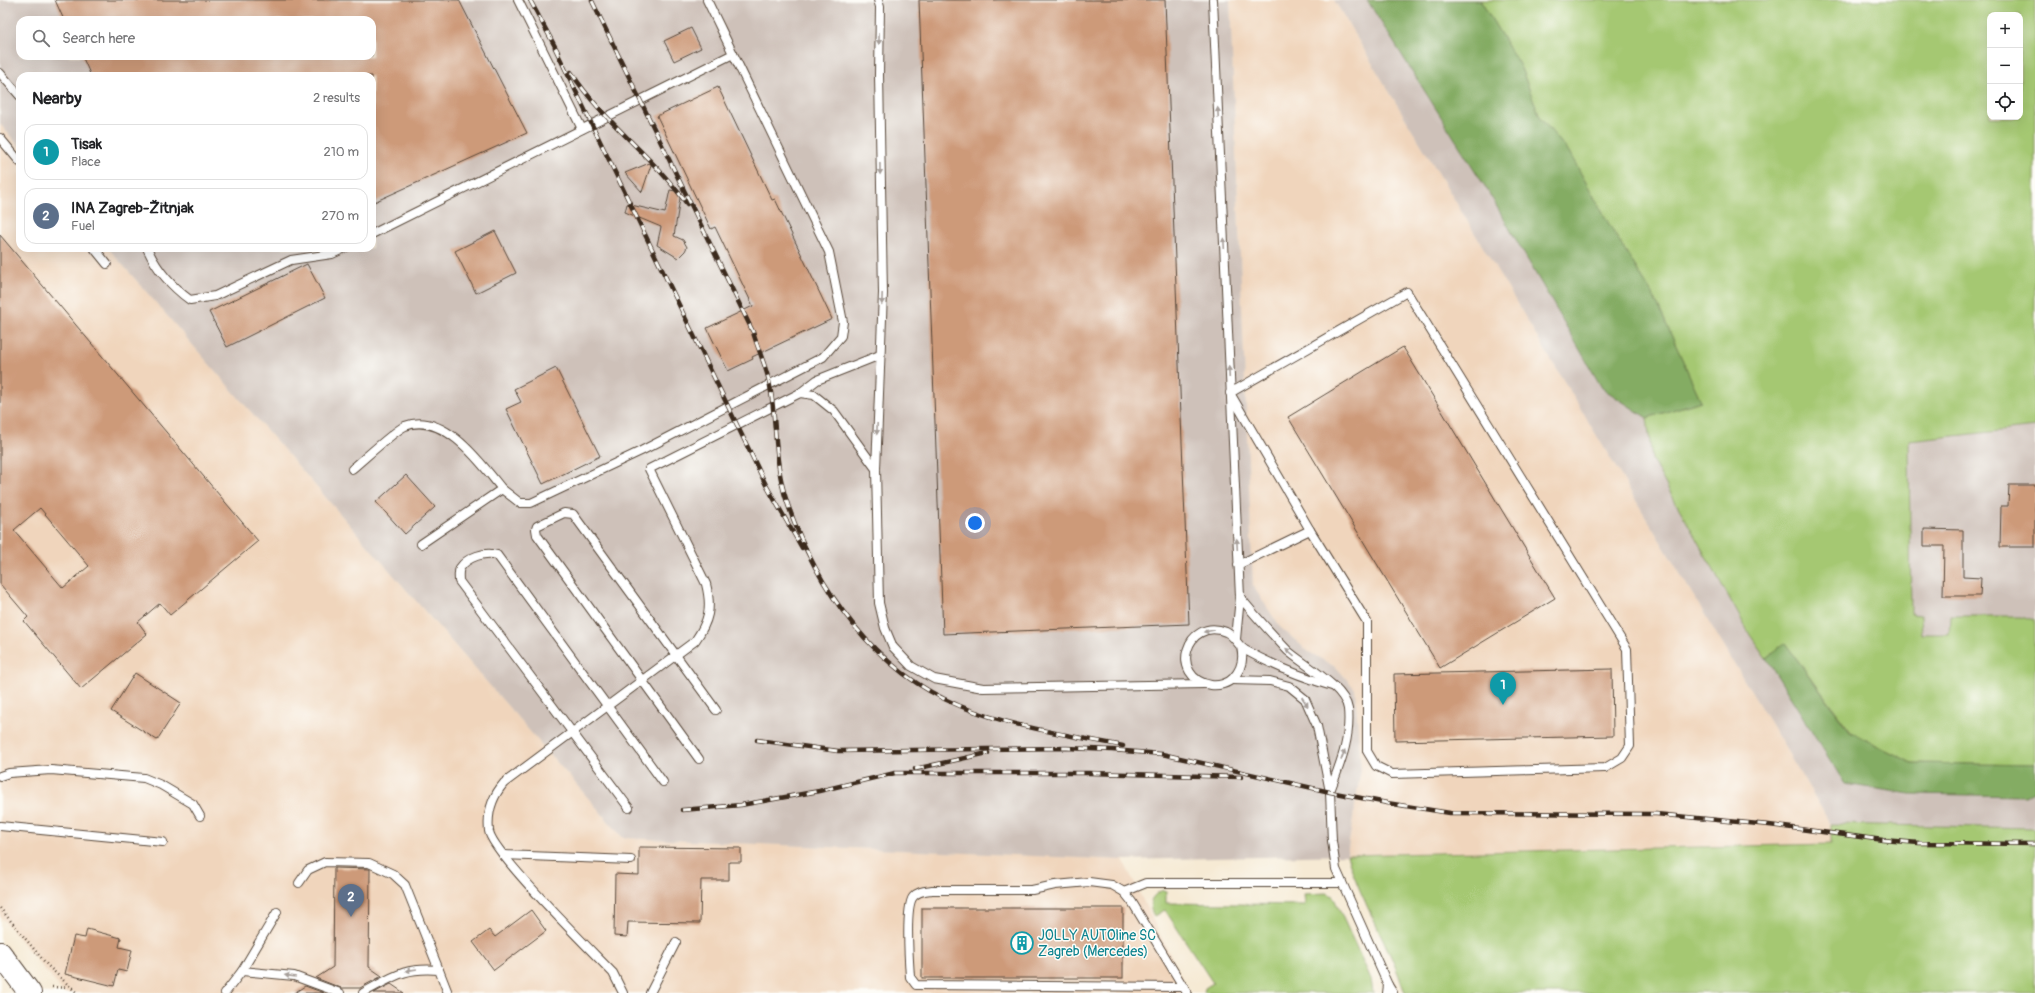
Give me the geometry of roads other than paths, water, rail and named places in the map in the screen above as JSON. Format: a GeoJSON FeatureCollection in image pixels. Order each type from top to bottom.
{"type":"FeatureCollection","features":[{"type":"Feature","properties":{"kind":"street"},"geometry":{"type":"LineString","coordinates":[[0,953],[30,993]]}},
{"type":"Feature","properties":{"kind":"lane"},"geometry":{"type":"LineString","coordinates":[[518,0],[582,129]]}},
{"type":"Feature","properties":{"kind":"lane"},"geometry":{"type":"LineString","coordinates":[[352,469],[403,427],[416,424],[436,427],[459,441],[479,460],[502,488],[520,503],[531,503],[641,451],[823,357],[842,336],[843,322],[841,304],[829,252],[707,0]]}},
{"type":"Feature","properties":{"kind":"lane"},"geometry":{"type":"LineString","coordinates":[[1213,0],[1240,597],[1236,639]]}},
{"type":"Feature","properties":{"kind":"lane"},"geometry":{"type":"LineString","coordinates":[[880,2],[879,75],[883,293],[876,469],[879,603],[885,628],[894,648],[911,666],[934,679],[983,688],[1203,684],[1213,686],[1232,680],[1238,673],[1242,664],[1241,647]]}},
{"type":"Feature","properties":{"kind":"lane"},"geometry":{"type":"LineString","coordinates":[[376,232],[733,54]]}},
{"type":"Feature","properties":{"kind":"lane"},"geometry":{"type":"LineString","coordinates":[[0,73],[16,91]]}},
{"type":"Feature","properties":{"kind":"lane"},"geometry":{"type":"LineString","coordinates":[[0,138],[16,157]]}},
{"type":"Feature","properties":{"kind":"lane"},"geometry":{"type":"LineString","coordinates":[[97,252],[107,264]]}},
{"type":"Feature","properties":{"kind":"lane"},"geometry":{"type":"LineString","coordinates":[[149,252],[176,289],[190,300],[215,296],[291,260],[332,254],[336,252]]}},
{"type":"Feature","properties":{"kind":"lane"},"geometry":{"type":"LineString","coordinates":[[1407,292],[1627,649],[1630,746],[1622,758],[1605,768],[1392,774],[1376,766],[1367,751],[1367,622],[1310,530],[1230,393],[1407,292]]}},
{"type":"Feature","properties":{"kind":"lane"},"geometry":{"type":"LineString","coordinates":[[623,993],[613,973],[503,855],[489,833],[490,806],[495,794],[504,783],[695,641],[704,628],[710,601],[706,584],[649,469],[800,392],[817,380],[880,355]]}},
{"type":"Feature","properties":{"kind":"lane"},"geometry":{"type":"LineString","coordinates":[[800,392],[814,395],[834,412],[876,469]]}},
{"type":"Feature","properties":{"kind":"lane"},"geometry":{"type":"LineString","coordinates":[[421,544],[502,488]]}},
{"type":"Feature","properties":{"kind":"lane"},"geometry":{"type":"LineString","coordinates":[[699,759],[537,535],[536,529],[538,526],[564,513],[573,514],[716,710]]}},
{"type":"Feature","properties":{"kind":"lane"},"geometry":{"type":"LineString","coordinates":[[1238,565],[1310,530]]}},
{"type":"Feature","properties":{"kind":"lane"},"geometry":{"type":"LineString","coordinates":[[629,808],[459,581],[460,569],[465,563],[485,553],[497,555],[663,782]]}},
{"type":"Feature","properties":{"kind":"lane"},"geometry":{"type":"LineString","coordinates":[[1240,597],[1261,624],[1290,652],[1335,687],[1348,708],[1347,744],[1330,792]]}},
{"type":"Feature","properties":{"kind":"lane"},"geometry":{"type":"LineString","coordinates":[[1203,684],[1190,673],[1186,654],[1192,640],[1200,633],[1209,630],[1219,630],[1228,633],[1236,639],[1241,647],[1273,666],[1335,687]]}},
{"type":"Feature","properties":{"kind":"lane"},"geometry":{"type":"LineString","coordinates":[[1232,680],[1270,681],[1289,686],[1305,699],[1317,726],[1330,792],[1332,841],[1336,869],[1388,989],[1393,993]]}},
{"type":"Feature","properties":{"kind":"lane"},"geometry":{"type":"LineString","coordinates":[[0,776],[9,773],[51,770],[144,778],[160,785],[193,804],[200,816]]}},
{"type":"Feature","properties":{"kind":"lane"},"geometry":{"type":"LineString","coordinates":[[0,826],[163,842]]}},
{"type":"Feature","properties":{"kind":"lane"},"geometry":{"type":"LineString","coordinates":[[503,855],[631,860]]}},
{"type":"Feature","properties":{"kind":"lane"},"geometry":{"type":"LineString","coordinates":[[299,884],[308,870],[325,862],[369,863],[382,867],[393,874],[405,885],[448,993]]}},
{"type":"Feature","properties":{"kind":"lane"},"geometry":{"type":"LineString","coordinates":[[1089,882],[1112,885],[1124,892],[1186,990],[916,985],[910,977],[908,913],[911,898],[919,892],[932,890],[1032,890],[1054,885],[1089,882]]}},
{"type":"Feature","properties":{"kind":"lane"},"geometry":{"type":"LineString","coordinates":[[1124,892],[1146,883],[1342,883]]}},
{"type":"Feature","properties":{"kind":"lane"},"geometry":{"type":"LineString","coordinates":[[225,993],[242,971],[277,912]]}},
{"type":"Feature","properties":{"kind":"lane"},"geometry":{"type":"LineString","coordinates":[[650,993],[676,942]]}},
{"type":"Feature","properties":{"kind":"lane"},"geometry":{"type":"LineString","coordinates":[[363,993],[404,971],[421,968],[439,970]]}},
{"type":"Feature","properties":{"kind":"lane"},"geometry":{"type":"LineString","coordinates":[[242,971],[294,976],[340,993]]}},
{"type":"Feature","properties":{"kind":"railway"},"geometry":{"type":"LineString","coordinates":[[530,0],[558,52]]}},
{"type":"Feature","properties":{"kind":"railway"},"geometry":{"type":"LineString","coordinates":[[592,1],[753,332],[767,372],[770,386],[780,473],[787,502],[799,534],[814,565],[832,595],[852,623],[875,649],[901,671],[929,691],[960,706],[999,720],[1040,730],[1123,746]]}},
{"type":"Feature","properties":{"kind":"railway"},"geometry":{"type":"LineString","coordinates":[[555,48],[766,485],[802,548]]}},
{"type":"Feature","properties":{"kind":"railway"},"geometry":{"type":"LineString","coordinates":[[571,72],[598,107],[659,170],[687,204]]}},
{"type":"Feature","properties":{"kind":"railway"},"geometry":{"type":"LineString","coordinates":[[757,740],[838,751],[1067,748],[1162,754],[1330,792],[1450,813],[1656,814],[1769,825],[1883,840],[1919,843],[2035,844]]}},
{"type":"Feature","properties":{"kind":"railway"},"geometry":{"type":"LineString","coordinates":[[915,769],[988,753]]}},
{"type":"Feature","properties":{"kind":"railway"},"geometry":{"type":"LineString","coordinates":[[682,810],[741,805],[819,791],[895,773],[1089,773],[1241,777]]}},
{"type":"Feature","properties":{"kind":"place","name":"Tisak"},"geometry":{"type":"Point","coordinates":[1503,705]}},
{"type":"Feature","properties":{"kind":"place","name":"INA Zagreb-Žitnjak"},"geometry":{"type":"Point","coordinates":[351,917]}},
{"type":"Feature","properties":{"kind":"place","name":"JOLLY AUTOline SC Zagreb (Mercedes)"},"geometry":{"type":"Point","coordinates":[1022,943]}}]}
